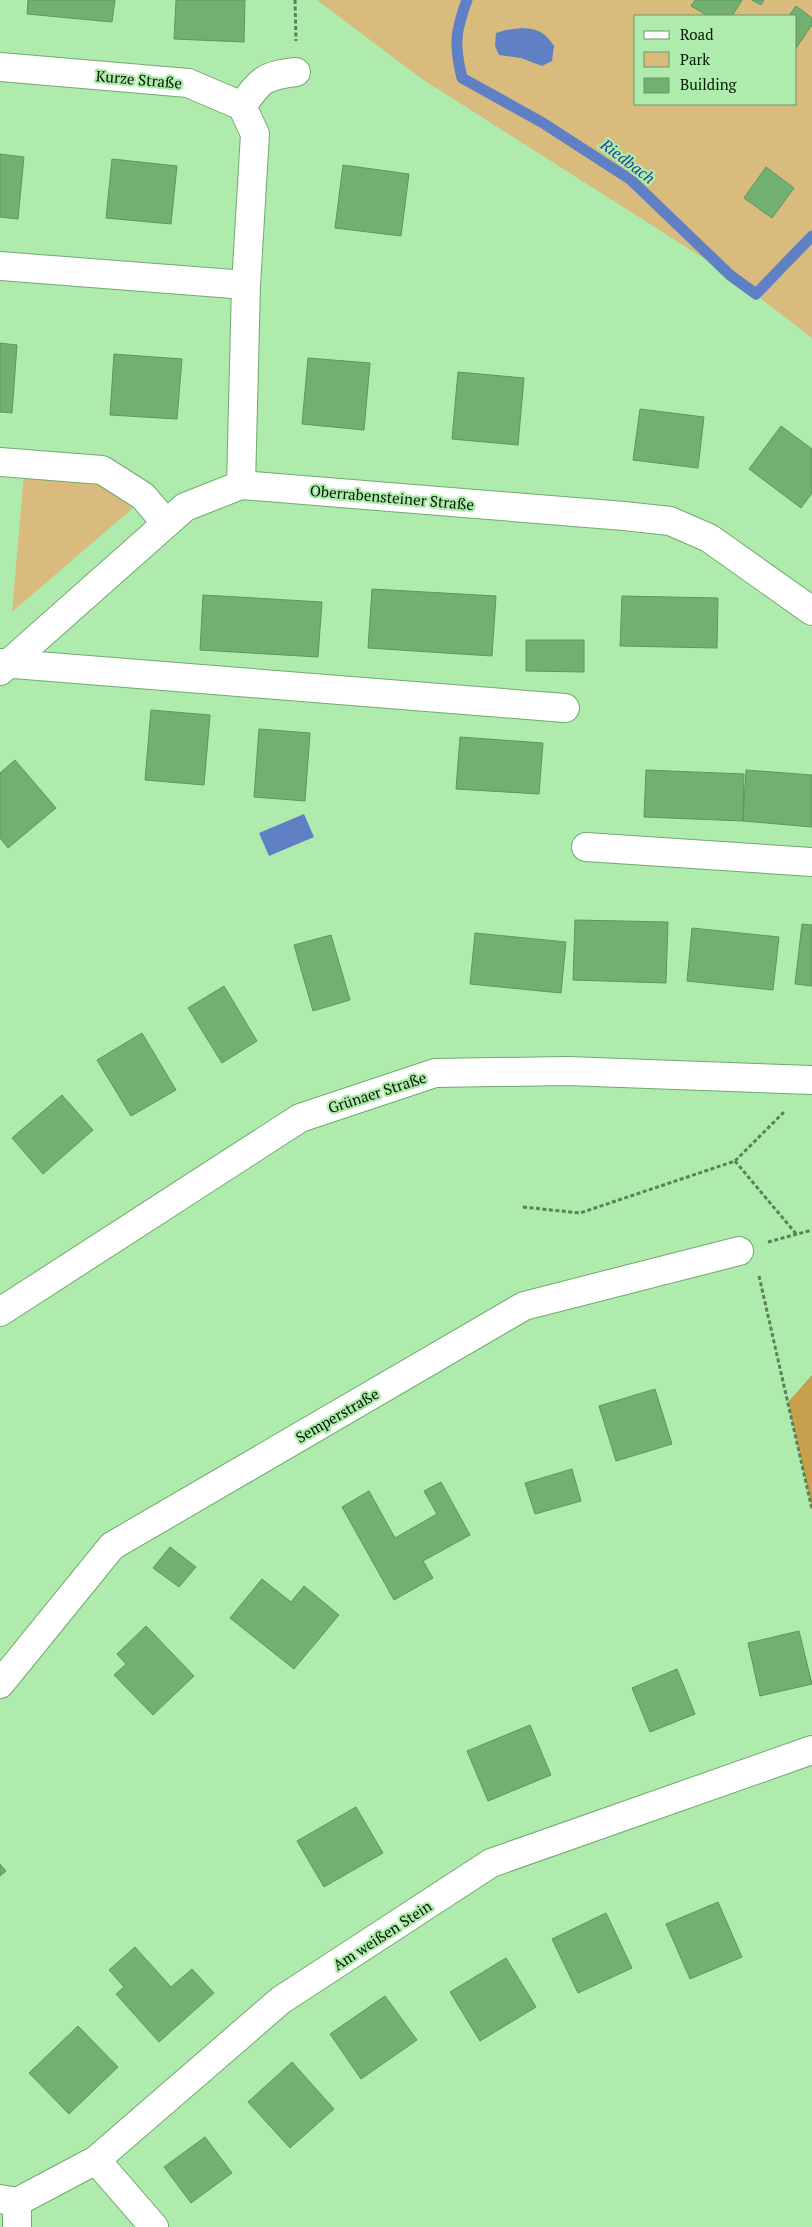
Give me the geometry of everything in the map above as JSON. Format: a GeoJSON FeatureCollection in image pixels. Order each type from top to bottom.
{"type":"FeatureCollection","features":[{"type":"Feature","properties":{"kind":"street","name":"Kurze Straße"},"geometry":{"type":"LineString","coordinates":[[0,66],[188,83],[242,106]]}},
{"type":"Feature","properties":{"kind":"street"},"geometry":{"type":"LineString","coordinates":[[241,485],[246,285],[255,134],[242,106],[254,88],[270,75],[296,72]]}},
{"type":"Feature","properties":{"kind":"street"},"geometry":{"type":"LineString","coordinates":[[0,266],[246,285]]}},
{"type":"Feature","properties":{"kind":"street"},"geometry":{"type":"LineString","coordinates":[[0,462],[102,470],[143,496],[165,522]]}},
{"type":"Feature","properties":{"kind":"street","name":"Oberrabensteiner Straße"},"geometry":{"type":"LineString","coordinates":[[3,666],[165,522],[185,507],[241,485],[670,521],[709,538],[812,612]]}},
{"type":"Feature","properties":{"kind":"street","name":"Oberrabensteiner Straße"},"geometry":{"type":"LineString","coordinates":[[3,666],[565,708]]}},
{"type":"Feature","properties":{"kind":"street"},"geometry":{"type":"LineString","coordinates":[[586,847],[812,862]]}},
{"type":"Feature","properties":{"kind":"street","name":"Grünaer Straße"},"geometry":{"type":"LineString","coordinates":[[0,1312],[300,1118],[435,1073],[567,1071],[812,1080]]}},
{"type":"Feature","properties":{"kind":"street","name":"Semperstraße"},"geometry":{"type":"LineString","coordinates":[[0,1684],[112,1546],[120,1540],[524,1306],[751,1255]]}},
{"type":"Feature","properties":{"kind":"street","name":"Am weißen Stein"},"geometry":{"type":"LineString","coordinates":[[11,2209],[96,2160],[281,2000],[491,1863],[812,1750]]}},
{"type":"Feature","properties":{"kind":"street"},"geometry":{"type":"LineString","coordinates":[[96,2160],[154,2227]]}},
{"type":"Feature","properties":{"kind":"path"},"geometry":{"type":"LineString","coordinates":[[295,0],[296,72]]}},
{"type":"Feature","properties":{"kind":"path"},"geometry":{"type":"LineString","coordinates":[[524,1207],[580,1213],[735,1161],[791,1106]]}},
{"type":"Feature","properties":{"kind":"path"},"geometry":{"type":"LineString","coordinates":[[735,1161],[796,1235]]}},
{"type":"Feature","properties":{"kind":"path"},"geometry":{"type":"LineString","coordinates":[[812,1230],[751,1255],[812,1509]]}},
{"type":"Feature","properties":{"kind":"green space"},"geometry":{"type":"Polygon","coordinates":[[[317,0],[812,0],[812,338],[730,275],[422,79],[317,0]]]}},
{"type":"Feature","properties":{"kind":"green space"},"geometry":{"type":"Polygon","coordinates":[[[24,474],[97,482],[133,508],[12,612],[24,474]]]}},
{"type":"Feature","properties":{"kind":"shaded area"},"geometry":{"type":"Polygon","coordinates":[[[812,1375],[812,1509],[788,1402],[812,1375]]]}},
{"type":"Feature","properties":{"kind":"water"},"geometry":{"type":"Polygon","coordinates":[[[522,28],[537,30],[547,37],[554,46],[552,61],[542,66],[521,58],[499,55],[495,46],[496,33],[522,28]]]}},
{"type":"Feature","properties":{"kind":"water"},"geometry":{"type":"Polygon","coordinates":[[[304,814],[314,837],[269,856],[259,833],[304,814]]]}},
{"type":"Feature","properties":{"kind":"building"},"geometry":{"type":"Polygon","coordinates":[[[28,0],[115,0],[112,22],[27,14],[28,0]]]}},
{"type":"Feature","properties":{"kind":"building"},"geometry":{"type":"Polygon","coordinates":[[[176,0],[245,0],[244,42],[174,39],[176,0]]]}},
{"type":"Feature","properties":{"kind":"building"},"geometry":{"type":"Polygon","coordinates":[[[695,0],[742,0],[733,15],[706,15],[691,6],[695,0]]]}},
{"type":"Feature","properties":{"kind":"building"},"geometry":{"type":"Polygon","coordinates":[[[752,0],[764,0],[761,5],[752,0]]]}},
{"type":"Feature","properties":{"kind":"building"},"geometry":{"type":"Polygon","coordinates":[[[796,6],[812,18],[812,25],[797,47],[797,15],[790,15],[796,6]]]}},
{"type":"Feature","properties":{"kind":"building"},"geometry":{"type":"Polygon","coordinates":[[[0,154],[24,157],[18,219],[0,217],[0,154]]]}},
{"type":"Feature","properties":{"kind":"building"},"geometry":{"type":"Polygon","coordinates":[[[112,159],[177,166],[171,224],[106,218],[112,159]]]}},
{"type":"Feature","properties":{"kind":"building"},"geometry":{"type":"Polygon","coordinates":[[[343,165],[409,174],[401,236],[335,228],[343,165]]]}},
{"type":"Feature","properties":{"kind":"building"},"geometry":{"type":"Polygon","coordinates":[[[766,167],[794,188],[772,218],[744,198],[766,167]]]}},
{"type":"Feature","properties":{"kind":"building"},"geometry":{"type":"Polygon","coordinates":[[[0,343],[17,345],[12,413],[0,412],[0,343]]]}},
{"type":"Feature","properties":{"kind":"building"},"geometry":{"type":"Polygon","coordinates":[[[114,354],[182,359],[177,419],[110,415],[114,354]]]}},
{"type":"Feature","properties":{"kind":"building"},"geometry":{"type":"Polygon","coordinates":[[[308,358],[370,363],[364,430],[302,424],[308,358]]]}},
{"type":"Feature","properties":{"kind":"building"},"geometry":{"type":"Polygon","coordinates":[[[458,372],[524,378],[518,445],[452,439],[458,372]]]}},
{"type":"Feature","properties":{"kind":"building"},"geometry":{"type":"Polygon","coordinates":[[[640,409],[704,417],[698,468],[633,460],[640,409]]]}},
{"type":"Feature","properties":{"kind":"building"},"geometry":{"type":"Polygon","coordinates":[[[781,426],[812,449],[812,493],[801,508],[749,469],[781,426]]]}},
{"type":"Feature","properties":{"kind":"building"},"geometry":{"type":"Polygon","coordinates":[[[372,589],[496,596],[492,656],[368,648],[372,589]]]}},
{"type":"Feature","properties":{"kind":"building"},"geometry":{"type":"Polygon","coordinates":[[[203,595],[322,602],[318,657],[200,650],[203,595]]]}},
{"type":"Feature","properties":{"kind":"building"},"geometry":{"type":"Polygon","coordinates":[[[622,596],[718,598],[717,648],[620,646],[622,596]]]}},
{"type":"Feature","properties":{"kind":"building"},"geometry":{"type":"Polygon","coordinates":[[[526,640],[584,640],[584,672],[526,671],[526,640]]]}},
{"type":"Feature","properties":{"kind":"building"},"geometry":{"type":"Polygon","coordinates":[[[151,710],[210,715],[204,785],[145,780],[151,710]]]}},
{"type":"Feature","properties":{"kind":"building"},"geometry":{"type":"Polygon","coordinates":[[[259,729],[310,733],[305,801],[254,797],[259,729]]]}},
{"type":"Feature","properties":{"kind":"building"},"geometry":{"type":"Polygon","coordinates":[[[460,737],[543,743],[539,794],[456,789],[460,737]]]}},
{"type":"Feature","properties":{"kind":"building"},"geometry":{"type":"Polygon","coordinates":[[[15,760],[56,808],[8,848],[0,838],[0,773],[15,760]]]}},
{"type":"Feature","properties":{"kind":"building"},"geometry":{"type":"Polygon","coordinates":[[[646,770],[744,774],[743,821],[644,817],[646,770]]]}},
{"type":"Feature","properties":{"kind":"building"},"geometry":{"type":"Polygon","coordinates":[[[746,770],[812,775],[812,827],[743,821],[746,770]]]}},
{"type":"Feature","properties":{"kind":"building"},"geometry":{"type":"Polygon","coordinates":[[[575,920],[668,922],[666,983],[573,980],[575,920]]]}},
{"type":"Feature","properties":{"kind":"building"},"geometry":{"type":"Polygon","coordinates":[[[802,924],[812,925],[812,986],[795,984],[802,924]]]}},
{"type":"Feature","properties":{"kind":"building"},"geometry":{"type":"Polygon","coordinates":[[[692,928],[779,937],[773,990],[687,981],[692,928]]]}},
{"type":"Feature","properties":{"kind":"building"},"geometry":{"type":"Polygon","coordinates":[[[475,933],[566,942],[561,993],[470,984],[475,933]]]}},
{"type":"Feature","properties":{"kind":"building"},"geometry":{"type":"Polygon","coordinates":[[[331,935],[350,1000],[313,1011],[294,945],[331,935]]]}},
{"type":"Feature","properties":{"kind":"building"},"geometry":{"type":"Polygon","coordinates":[[[224,986],[257,1041],[222,1063],[188,1008],[224,986]]]}},
{"type":"Feature","properties":{"kind":"building"},"geometry":{"type":"Polygon","coordinates":[[[142,1033],[176,1090],[131,1116],[97,1060],[142,1033]]]}},
{"type":"Feature","properties":{"kind":"building"},"geometry":{"type":"Polygon","coordinates":[[[62,1095],[93,1130],[43,1174],[12,1138],[62,1095]]]}},
{"type":"Feature","properties":{"kind":"building"},"geometry":{"type":"Polygon","coordinates":[[[655,1389],[672,1444],[616,1461],[599,1406],[655,1389]]]}},
{"type":"Feature","properties":{"kind":"building"},"geometry":{"type":"Polygon","coordinates":[[[572,1469],[581,1501],[535,1514],[525,1483],[572,1469]]]}},
{"type":"Feature","properties":{"kind":"building"},"geometry":{"type":"Polygon","coordinates":[[[441,1482],[470,1535],[423,1561],[433,1578],[394,1600],[342,1507],[369,1491],[395,1538],[437,1514],[424,1491],[441,1482]]]}},
{"type":"Feature","properties":{"kind":"building"},"geometry":{"type":"Polygon","coordinates":[[[170,1547],[196,1567],[179,1587],[153,1568],[170,1547]]]}},
{"type":"Feature","properties":{"kind":"building"},"geometry":{"type":"Polygon","coordinates":[[[262,1579],[291,1602],[304,1586],[339,1615],[294,1669],[230,1618],[262,1579]]]}},
{"type":"Feature","properties":{"kind":"building"},"geometry":{"type":"Polygon","coordinates":[[[146,1626],[194,1676],[153,1715],[114,1675],[126,1664],[117,1654],[146,1626]]]}},
{"type":"Feature","properties":{"kind":"building"},"geometry":{"type":"Polygon","coordinates":[[[799,1631],[812,1684],[760,1696],[748,1643],[799,1631]]]}},
{"type":"Feature","properties":{"kind":"building"},"geometry":{"type":"Polygon","coordinates":[[[677,1669],[695,1714],[650,1732],[632,1688],[677,1669]]]}},
{"type":"Feature","properties":{"kind":"building"},"geometry":{"type":"Polygon","coordinates":[[[530,1725],[551,1775],[488,1801],[467,1751],[530,1725]]]}},
{"type":"Feature","properties":{"kind":"building"},"geometry":{"type":"Polygon","coordinates":[[[356,1807],[383,1853],[324,1887],[297,1841],[356,1807]]]}},
{"type":"Feature","properties":{"kind":"building"},"geometry":{"type":"Polygon","coordinates":[[[0,1864],[6,1871],[0,1876],[0,1864]]]}},
{"type":"Feature","properties":{"kind":"building"},"geometry":{"type":"Polygon","coordinates":[[[718,1902],[742,1957],[690,1979],[666,1924],[718,1902]]]}},
{"type":"Feature","properties":{"kind":"building"},"geometry":{"type":"Polygon","coordinates":[[[606,1913],[632,1968],[578,1993],[552,1939],[606,1913]]]}},
{"type":"Feature","properties":{"kind":"building"},"geometry":{"type":"Polygon","coordinates":[[[135,1947],[171,1987],[192,1969],[214,1993],[159,2042],[116,1994],[124,1987],[109,1970],[135,1947]]]}},
{"type":"Feature","properties":{"kind":"building"},"geometry":{"type":"Polygon","coordinates":[[[506,1958],[536,2007],[480,2041],[450,1992],[506,1958]]]}},
{"type":"Feature","properties":{"kind":"building"},"geometry":{"type":"Polygon","coordinates":[[[385,1996],[417,2040],[361,2079],[330,2034],[385,1996]]]}},
{"type":"Feature","properties":{"kind":"building"},"geometry":{"type":"Polygon","coordinates":[[[78,2026],[118,2067],[69,2114],[29,2073],[78,2026]]]}},
{"type":"Feature","properties":{"kind":"building"},"geometry":{"type":"Polygon","coordinates":[[[292,2062],[334,2109],[290,2148],[248,2102],[292,2062]]]}},
{"type":"Feature","properties":{"kind":"building"},"geometry":{"type":"Polygon","coordinates":[[[205,2137],[232,2173],[191,2203],[164,2167],[205,2137]]]}},
{"type":"Feature","properties":{"kind":"waterway","name":"Riedbach"},"geometry":{"type":"LineString","coordinates":[[467,0],[460,21],[457,39],[462,78],[543,123],[631,180],[730,275],[756,294],[812,236]]}}]}
